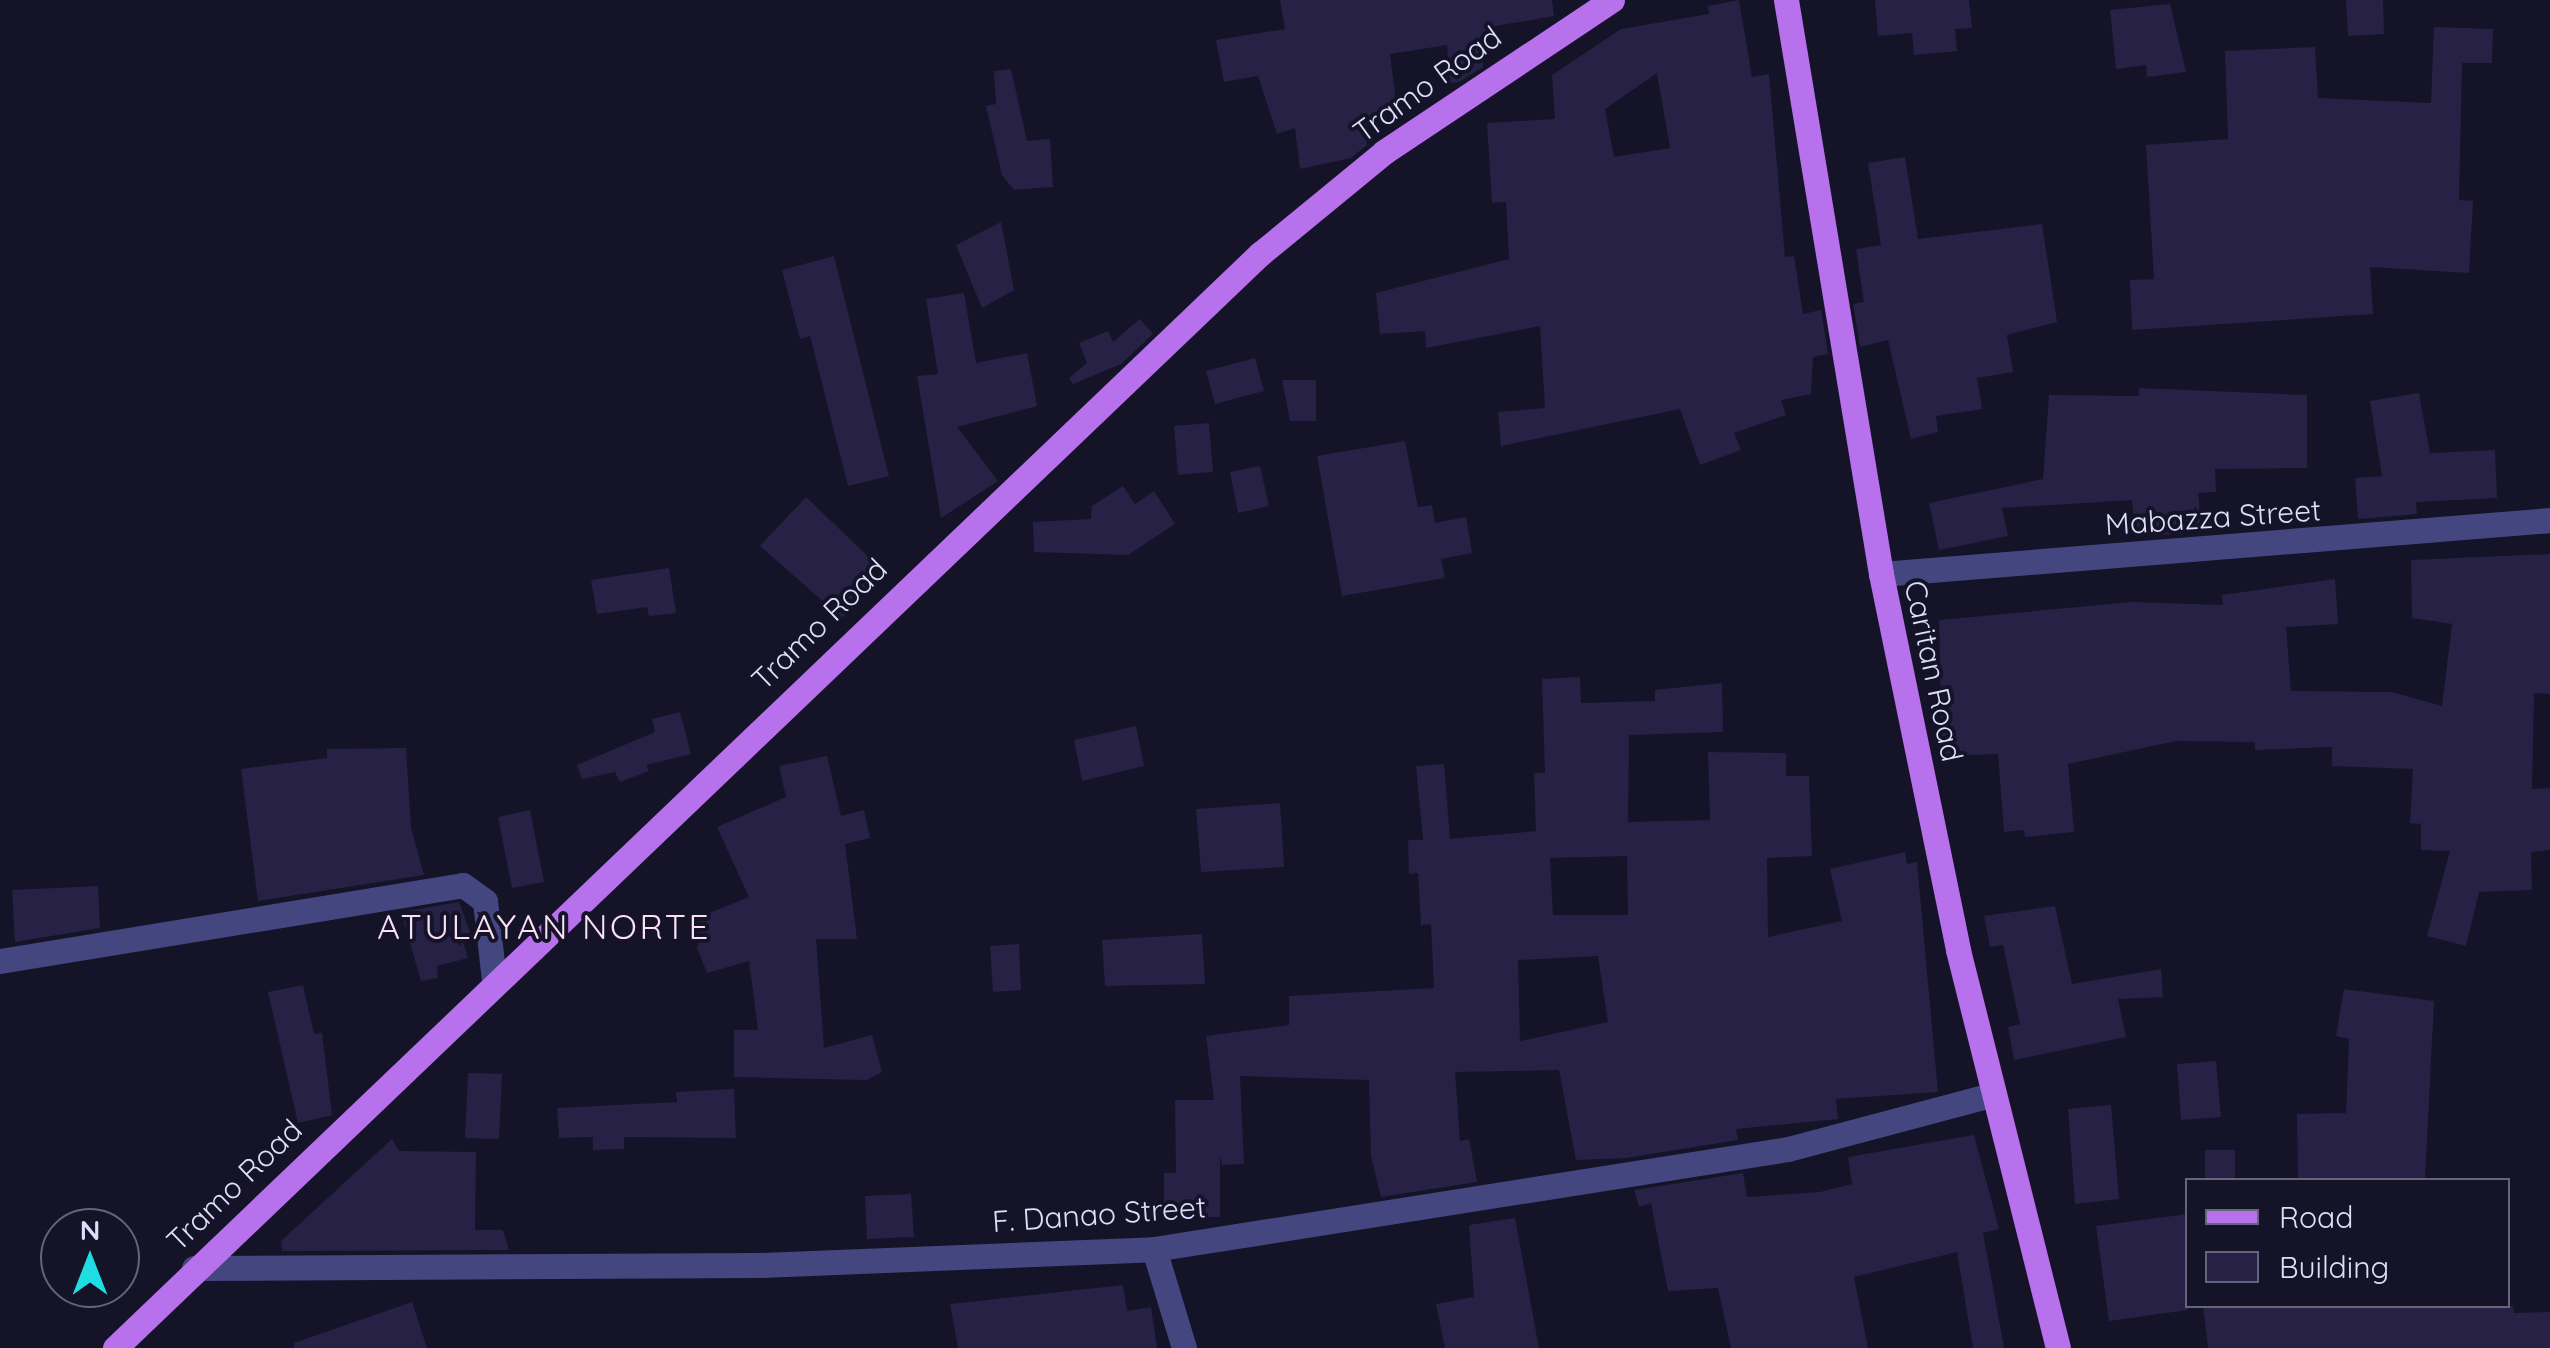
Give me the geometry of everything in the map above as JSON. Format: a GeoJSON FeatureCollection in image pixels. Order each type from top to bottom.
{"type":"FeatureCollection","features":[{"type":"Feature","properties":{"kind":"main road","name":"Tramo Road"},"geometry":{"type":"LineString","coordinates":[[114,1348],[494,980],[1260,254],[1384,152],[1612,0]]}},
{"type":"Feature","properties":{"kind":"main road","name":"Caritan Road"},"geometry":{"type":"LineString","coordinates":[[1786,0],[1880,574],[1994,1094],[2058,1348]]}},
{"type":"Feature","properties":{"kind":"street","name":"Mabazza Street"},"geometry":{"type":"LineString","coordinates":[[1880,574],[2550,520]]}},
{"type":"Feature","properties":{"kind":"street"},"geometry":{"type":"LineString","coordinates":[[0,961],[462,885],[485,901],[494,980]]}},
{"type":"Feature","properties":{"kind":"street","name":"F. Danao Street"},"geometry":{"type":"LineString","coordinates":[[194,1268],[760,1264],[1154,1249],[1788,1148],[1994,1094]]}},
{"type":"Feature","properties":{"kind":"street"},"geometry":{"type":"LineString","coordinates":[[1154,1249],[1184,1348]]}},
{"type":"Feature","properties":{"kind":"building"},"geometry":{"type":"Polygon","coordinates":[[[1280,0],[1552,0],[1554,16],[1490,27],[1491,35],[1480,37],[1483,67],[1459,82],[1450,83],[1447,45],[1390,54],[1397,111],[1375,114],[1377,124],[1364,126],[1367,145],[1351,158],[1300,169],[1295,128],[1277,134],[1258,76],[1224,82],[1216,40],[1285,29],[1280,0]]]}},
{"type":"Feature","properties":{"kind":"building"},"geometry":{"type":"Polygon","coordinates":[[[1739,0],[1752,77],[1769,74],[1785,257],[1794,256],[1803,314],[1821,310],[1828,354],[1813,357],[1811,394],[1781,400],[1786,415],[1734,433],[1741,450],[1700,465],[1680,409],[1501,446],[1498,412],[1545,408],[1540,326],[1426,348],[1425,331],[1380,334],[1376,293],[1509,259],[1506,202],[1492,203],[1487,123],[1555,119],[1552,75],[1621,29],[1709,14],[1708,6],[1739,0]],[[1657,73],[1605,109],[1614,157],[1670,148],[1657,73]]]}},
{"type":"Feature","properties":{"kind":"building"},"geometry":{"type":"Polygon","coordinates":[[[1875,0],[1969,0],[1972,28],[1955,29],[1957,51],[1914,55],[1912,33],[1878,36],[1875,0]]]}},
{"type":"Feature","properties":{"kind":"building"},"geometry":{"type":"Polygon","coordinates":[[[2346,0],[2383,0],[2384,34],[2348,36],[2346,0]]]}},
{"type":"Feature","properties":{"kind":"building"},"geometry":{"type":"Polygon","coordinates":[[[2170,4],[2186,72],[2147,77],[2146,65],[2116,69],[2110,10],[2170,4]]]}},
{"type":"Feature","properties":{"kind":"building"},"geometry":{"type":"Polygon","coordinates":[[[2434,27],[2493,29],[2492,63],[2462,63],[2459,200],[2473,201],[2469,273],[2370,267],[2373,314],[2132,330],[2130,280],[2154,279],[2146,145],[2228,139],[2225,51],[2315,47],[2318,98],[2431,103],[2434,27]]]}},
{"type":"Feature","properties":{"kind":"building"},"geometry":{"type":"Polygon","coordinates":[[[1011,69],[1027,141],[1050,139],[1053,187],[1014,190],[1002,175],[986,106],[996,104],[994,71],[1011,69]]]}},
{"type":"Feature","properties":{"kind":"building"},"geometry":{"type":"Polygon","coordinates":[[[1905,157],[1918,239],[2042,224],[2057,322],[2007,335],[2013,372],[1977,378],[1982,409],[1936,416],[1938,432],[1911,439],[1888,340],[1860,347],[1853,304],[1864,302],[1856,249],[1881,245],[1868,163],[1905,157]]]}},
{"type":"Feature","properties":{"kind":"building"},"geometry":{"type":"Polygon","coordinates":[[[1001,222],[1014,290],[982,308],[956,245],[1001,222]]]}},
{"type":"Feature","properties":{"kind":"building"},"geometry":{"type":"Polygon","coordinates":[[[834,256],[889,476],[848,486],[810,336],[800,339],[782,270],[834,256]]]}},
{"type":"Feature","properties":{"kind":"building"},"geometry":{"type":"Polygon","coordinates":[[[964,293],[976,363],[1027,353],[1037,406],[957,427],[998,481],[941,518],[917,376],[938,374],[926,299],[964,293]]]}},
{"type":"Feature","properties":{"kind":"building"},"geometry":{"type":"Polygon","coordinates":[[[1140,319],[1153,334],[1121,364],[1073,384],[1069,378],[1087,363],[1079,343],[1108,331],[1113,342],[1140,319]]]}},
{"type":"Feature","properties":{"kind":"building"},"geometry":{"type":"Polygon","coordinates":[[[1255,358],[1264,391],[1215,404],[1206,371],[1255,358]]]}},
{"type":"Feature","properties":{"kind":"building"},"geometry":{"type":"Polygon","coordinates":[[[1282,380],[1316,380],[1316,421],[1290,421],[1282,380]]]}},
{"type":"Feature","properties":{"kind":"building"},"geometry":{"type":"Polygon","coordinates":[[[2139,388],[2307,395],[2307,468],[2215,469],[2216,492],[2198,493],[2202,532],[2136,537],[2132,500],[2002,508],[2008,536],[1939,550],[1929,503],[2043,479],[2049,395],[2139,396],[2139,388]]]}},
{"type":"Feature","properties":{"kind":"building"},"geometry":{"type":"Polygon","coordinates":[[[2419,393],[2430,453],[2495,450],[2497,498],[2416,502],[2417,514],[2358,519],[2355,478],[2382,476],[2370,401],[2419,393]]]}},
{"type":"Feature","properties":{"kind":"building"},"geometry":{"type":"Polygon","coordinates":[[[1209,423],[1213,472],[1178,475],[1174,426],[1209,423]]]}},
{"type":"Feature","properties":{"kind":"building"},"geometry":{"type":"Polygon","coordinates":[[[1405,441],[1418,507],[1432,505],[1435,523],[1466,517],[1472,553],[1441,559],[1445,578],[1342,596],[1317,456],[1405,441]]]}},
{"type":"Feature","properties":{"kind":"building"},"geometry":{"type":"Polygon","coordinates":[[[1260,466],[1269,506],[1238,513],[1230,472],[1260,466]]]}},
{"type":"Feature","properties":{"kind":"building"},"geometry":{"type":"Polygon","coordinates":[[[1123,486],[1135,504],[1154,491],[1175,524],[1128,555],[1034,552],[1033,522],[1091,519],[1092,506],[1123,486]]]}},
{"type":"Feature","properties":{"kind":"building"},"geometry":{"type":"Polygon","coordinates":[[[806,497],[875,563],[859,580],[869,590],[842,618],[760,546],[806,497]]]}},
{"type":"Feature","properties":{"kind":"building"},"geometry":{"type":"Polygon","coordinates":[[[2550,554],[2550,694],[2534,693],[2532,789],[2550,788],[2550,850],[2531,852],[2532,890],[2479,892],[2466,946],[2427,936],[2450,851],[2421,850],[2421,824],[2410,823],[2413,769],[2332,766],[2332,747],[2255,750],[2255,742],[2176,741],[2068,764],[2074,832],[2025,837],[2024,830],[2004,832],[1998,754],[1942,756],[1939,620],[2132,602],[2223,605],[2222,595],[2335,579],[2338,624],[2286,627],[2291,691],[2392,692],[2442,706],[2452,624],[2412,618],[2411,560],[2550,554]]]}},
{"type":"Feature","properties":{"kind":"building"},"geometry":{"type":"Polygon","coordinates":[[[669,568],[676,613],[649,616],[647,607],[597,614],[591,580],[669,568]]]}},
{"type":"Feature","properties":{"kind":"building"},"geometry":{"type":"Polygon","coordinates":[[[1580,677],[1581,703],[1655,701],[1655,690],[1722,683],[1723,732],[1629,735],[1628,822],[1710,820],[1708,752],[1786,753],[1786,776],[1809,776],[1812,856],[1767,858],[1768,937],[1842,921],[1830,869],[1905,852],[1907,864],[1917,862],[1938,1092],[1836,1099],[1838,1119],[1736,1129],[1738,1140],[1626,1158],[1576,1160],[1559,1070],[1455,1072],[1460,1141],[1469,1139],[1477,1182],[1381,1197],[1371,1156],[1369,1080],[1240,1076],[1244,1164],[1222,1165],[1220,1155],[1220,1217],[1164,1217],[1164,1173],[1176,1173],[1175,1100],[1214,1100],[1206,1036],[1289,1025],[1289,996],[1434,988],[1431,924],[1421,925],[1418,873],[1409,874],[1408,840],[1423,840],[1416,766],[1444,764],[1450,839],[1536,831],[1534,773],[1545,773],[1542,679],[1580,677]],[[1627,856],[1550,858],[1553,915],[1628,915],[1627,856]],[[1598,956],[1518,960],[1520,1041],[1608,1022],[1598,956]]]}},
{"type":"Feature","properties":{"kind":"building"},"geometry":{"type":"Polygon","coordinates":[[[680,712],[691,754],[646,765],[649,771],[620,782],[615,772],[582,779],[577,765],[655,732],[652,719],[680,712]]]}},
{"type":"Feature","properties":{"kind":"building"},"geometry":{"type":"Polygon","coordinates":[[[1136,726],[1144,766],[1082,781],[1074,740],[1136,726]]]}},
{"type":"Feature","properties":{"kind":"building"},"geometry":{"type":"Polygon","coordinates":[[[406,748],[411,828],[424,875],[258,901],[241,769],[327,758],[327,749],[406,748]]]}},
{"type":"Feature","properties":{"kind":"building"},"geometry":{"type":"Polygon","coordinates":[[[827,756],[841,816],[864,810],[870,838],[845,844],[857,939],[816,939],[824,1048],[872,1035],[882,1072],[867,1080],[734,1077],[734,1030],[758,1030],[749,961],[707,973],[687,922],[749,897],[717,827],[786,797],[779,766],[827,756]]]}},
{"type":"Feature","properties":{"kind":"building"},"geometry":{"type":"Polygon","coordinates":[[[1280,803],[1284,867],[1201,872],[1196,809],[1280,803]]]}},
{"type":"Feature","properties":{"kind":"building"},"geometry":{"type":"Polygon","coordinates":[[[530,810],[544,882],[512,888],[498,817],[530,810]]]}},
{"type":"Feature","properties":{"kind":"building"},"geometry":{"type":"Polygon","coordinates":[[[98,886],[100,928],[15,942],[12,890],[98,886]]]}},
{"type":"Feature","properties":{"kind":"building"},"geometry":{"type":"Polygon","coordinates":[[[459,902],[472,938],[462,939],[468,958],[437,966],[438,978],[421,981],[401,912],[459,902]]]}},
{"type":"Feature","properties":{"kind":"building"},"geometry":{"type":"Polygon","coordinates":[[[2055,906],[2072,984],[2161,969],[2163,997],[2118,999],[2126,1037],[2014,1060],[2008,1027],[2020,1024],[2003,945],[1990,947],[1984,916],[2055,906]]]}},
{"type":"Feature","properties":{"kind":"building"},"geometry":{"type":"Polygon","coordinates":[[[1202,934],[1205,984],[1105,986],[1102,940],[1202,934]]]}},
{"type":"Feature","properties":{"kind":"building"},"geometry":{"type":"Polygon","coordinates":[[[1019,944],[1021,990],[993,992],[990,946],[1019,944]]]}},
{"type":"Feature","properties":{"kind":"building"},"geometry":{"type":"Polygon","coordinates":[[[303,985],[314,1034],[322,1033],[332,1115],[298,1123],[268,992],[303,985]]]}},
{"type":"Feature","properties":{"kind":"building"},"geometry":{"type":"Polygon","coordinates":[[[2344,989],[2434,1001],[2425,1178],[2298,1178],[2297,1114],[2346,1113],[2349,1039],[2336,1036],[2344,989]]]}},
{"type":"Feature","properties":{"kind":"building"},"geometry":{"type":"Polygon","coordinates":[[[2216,1061],[2221,1117],[2181,1120],[2177,1064],[2216,1061]]]}},
{"type":"Feature","properties":{"kind":"building"},"geometry":{"type":"Polygon","coordinates":[[[468,1073],[502,1074],[499,1139],[465,1138],[468,1073]]]}},
{"type":"Feature","properties":{"kind":"building"},"geometry":{"type":"Polygon","coordinates":[[[734,1089],[736,1138],[624,1137],[624,1149],[593,1150],[593,1137],[559,1138],[557,1108],[677,1102],[676,1092],[734,1089]]]}},
{"type":"Feature","properties":{"kind":"building"},"geometry":{"type":"Polygon","coordinates":[[[2111,1105],[2119,1199],[2075,1204],[2068,1109],[2111,1105]]]}},
{"type":"Feature","properties":{"kind":"building"},"geometry":{"type":"Polygon","coordinates":[[[1974,1135],[1999,1229],[1983,1233],[2004,1348],[1973,1348],[1957,1252],[1854,1277],[1868,1348],[1731,1348],[1718,1288],[1668,1291],[1651,1203],[1639,1207],[1634,1190],[1743,1173],[1747,1197],[1820,1192],[1852,1184],[1848,1157],[1974,1135]]]}},
{"type":"Feature","properties":{"kind":"building"},"geometry":{"type":"Polygon","coordinates":[[[392,1139],[399,1151],[476,1152],[475,1230],[503,1230],[509,1250],[282,1251],[281,1241],[392,1139]]]}},
{"type":"Feature","properties":{"kind":"building"},"geometry":{"type":"Polygon","coordinates":[[[2205,1150],[2235,1150],[2235,1178],[2205,1178],[2205,1150]]]}},
{"type":"Feature","properties":{"kind":"building"},"geometry":{"type":"Polygon","coordinates":[[[911,1194],[914,1237],[867,1239],[865,1196],[911,1194]]]}},
{"type":"Feature","properties":{"kind":"building"},"geometry":{"type":"Polygon","coordinates":[[[2185,1214],[2188,1310],[2109,1321],[2096,1226],[2185,1214]]]}},
{"type":"Feature","properties":{"kind":"building"},"geometry":{"type":"Polygon","coordinates":[[[1515,1218],[1539,1348],[1445,1348],[1436,1304],[1474,1297],[1469,1225],[1515,1218]]]}},
{"type":"Feature","properties":{"kind":"building"},"geometry":{"type":"Polygon","coordinates":[[[1123,1285],[1127,1311],[1151,1307],[1157,1348],[958,1348],[950,1304],[1123,1285]]]}},
{"type":"Feature","properties":{"kind":"building"},"geometry":{"type":"Polygon","coordinates":[[[412,1302],[427,1348],[294,1348],[294,1343],[412,1302]]]}},
{"type":"Feature","properties":{"kind":"building"},"geometry":{"type":"Polygon","coordinates":[[[2513,1306],[2514,1313],[2550,1312],[2550,1348],[2208,1348],[2203,1308],[2513,1306]]]}},
{"type":"Feature","properties":{"kind":"district","name":"ATULAYAN NORTE"},"geometry":{"type":"Point","coordinates":[544,926]}}]}
